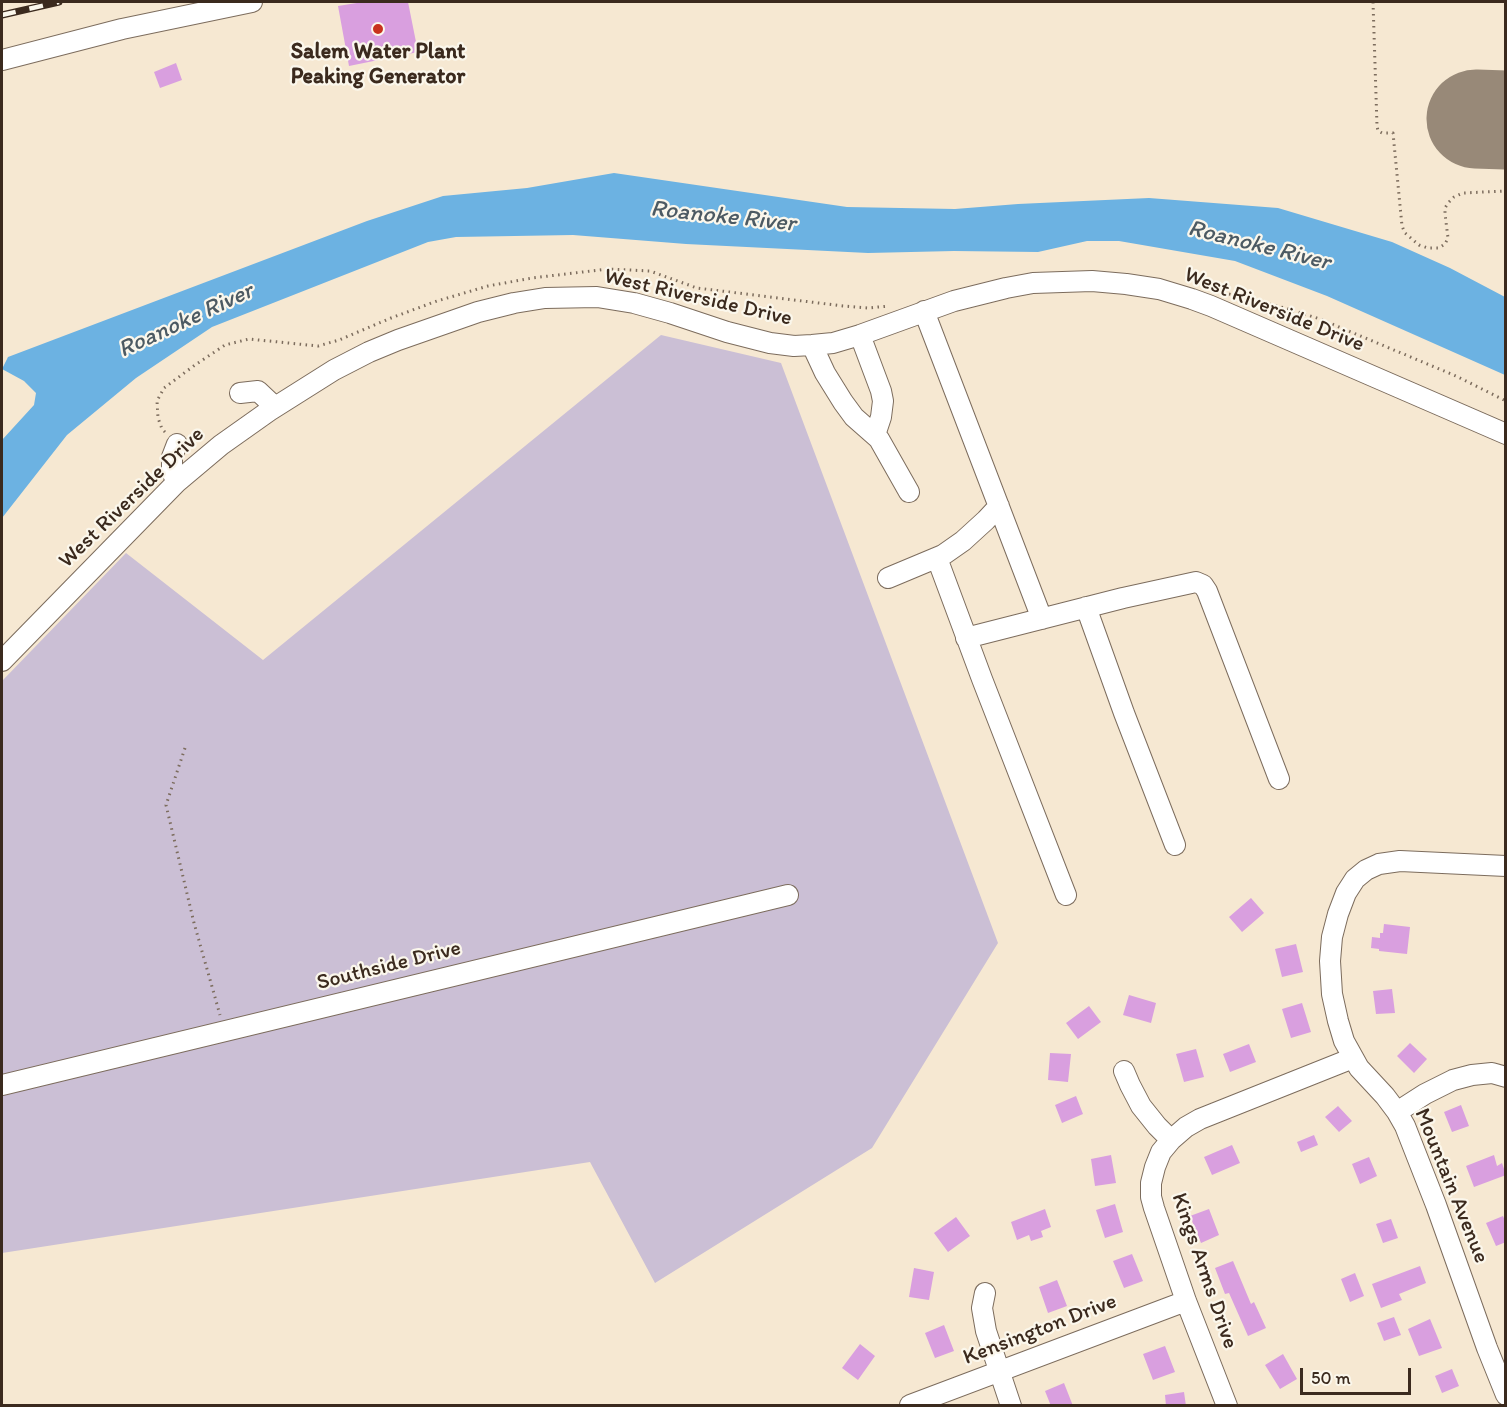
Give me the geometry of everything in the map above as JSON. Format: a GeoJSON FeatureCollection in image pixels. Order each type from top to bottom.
{"type":"FeatureCollection","features":[{"type":"Feature","properties":{"kind":"street"},"geometry":{"type":"LineString","coordinates":[[2,60],[122,29],[252,2]]}},
{"type":"Feature","properties":{"kind":"street","name":"West Riverside Drive"},"geometry":{"type":"LineString","coordinates":[[2,661],[177,482],[221,445],[275,407],[334,370],[398,340],[478,312],[545,298],[597,297],[634,303],[727,332],[770,343],[794,346],[833,343],[964,298],[1006,288],[1033,283],[1092,281],[1126,284],[1160,290],[1211,306],[1506,434]]}},
{"type":"Feature","properties":{"kind":"street"},"geometry":{"type":"LineString","coordinates":[[924,311],[1042,619]]}},
{"type":"Feature","properties":{"kind":"street"},"geometry":{"type":"LineString","coordinates":[[860,335],[882,391],[881,417],[875,435]]}},
{"type":"Feature","properties":{"kind":"street"},"geometry":{"type":"LineString","coordinates":[[812,345],[825,373],[843,402],[855,417],[875,435],[890,455],[909,492]]}},
{"type":"Feature","properties":{"kind":"street"},"geometry":{"type":"LineString","coordinates":[[240,393],[258,391],[275,407]]}},
{"type":"Feature","properties":{"kind":"street"},"geometry":{"type":"LineString","coordinates":[[177,444],[172,457],[172,472],[177,482]]}},
{"type":"Feature","properties":{"kind":"street"},"geometry":{"type":"LineString","coordinates":[[888,578],[943,555],[963,541],[999,506]]}},
{"type":"Feature","properties":{"kind":"street"},"geometry":{"type":"LineString","coordinates":[[937,558],[1066,895]]}},
{"type":"Feature","properties":{"kind":"street"},"geometry":{"type":"LineString","coordinates":[[966,638],[1196,582],[1203,585],[1279,779]]}},
{"type":"Feature","properties":{"kind":"street"},"geometry":{"type":"LineString","coordinates":[[1086,607],[1175,845]]}},
{"type":"Feature","properties":{"kind":"street","name":"Mountain Avenue"},"geometry":{"type":"LineString","coordinates":[[1506,866],[1400,861],[1379,864],[1366,870],[1355,879],[1346,893],[1332,937],[1330,961],[1332,994],[1344,1041],[1353,1058],[1370,1081],[1385,1096],[1405,1126],[1506,1395]]}},
{"type":"Feature","properties":{"kind":"street","name":"Southside Drive"},"geometry":{"type":"LineString","coordinates":[[2,1085],[788,895]]}},
{"type":"Feature","properties":{"kind":"street","name":"Kings Arms Drive"},"geometry":{"type":"LineString","coordinates":[[1227,1406],[1186,1301],[1154,1209],[1151,1197],[1155,1167],[1161,1152],[1171,1140],[1200,1119],[1353,1058]]}},
{"type":"Feature","properties":{"kind":"street"},"geometry":{"type":"LineString","coordinates":[[1124,1071],[1142,1106],[1171,1140]]}},
{"type":"Feature","properties":{"kind":"street"},"geometry":{"type":"LineString","coordinates":[[1397,1112],[1453,1080],[1492,1073],[1506,1077]]}},
{"type":"Feature","properties":{"kind":"street"},"geometry":{"type":"LineString","coordinates":[[985,1293],[982,1308],[984,1323],[1011,1406]]}},
{"type":"Feature","properties":{"kind":"street","name":"Kensington Drive"},"geometry":{"type":"LineString","coordinates":[[910,1405],[1186,1301]]}},
{"type":"Feature","properties":{"kind":"path"},"geometry":{"type":"LineString","coordinates":[[1373,2],[1377,126],[1382,134],[1393,133],[1402,226],[1405,233],[1419,245],[1439,248],[1448,238],[1445,208],[1454,197],[1463,193],[1506,191]]}},
{"type":"Feature","properties":{"kind":"path"},"geometry":{"type":"LineString","coordinates":[[177,444],[162,429],[158,418],[157,401],[164,388],[225,345],[249,339],[318,346],[339,340],[437,301],[488,286],[608,269],[650,271],[708,290],[843,306],[868,308],[894,305]]}},
{"type":"Feature","properties":{"kind":"path"},"geometry":{"type":"LineString","coordinates":[[1229,294],[1320,319],[1456,376],[1506,401]]}},
{"type":"Feature","properties":{"kind":"path"},"geometry":{"type":"LineString","coordinates":[[185,748],[166,805],[223,1031]]}},
{"type":"Feature","properties":{"kind":"shaded area"},"geometry":{"type":"Polygon","coordinates":[[[661,335],[781,363],[998,943],[872,1148],[655,1283],[590,1162],[2,1253],[2,681],[126,553],[263,660],[661,335]]]}},
{"type":"Feature","properties":{"kind":"water","name":"Roanoke River"},"geometry":{"type":"Polygon","coordinates":[[[614,173],[847,207],[955,209],[1149,198],[1278,208],[1392,242],[1450,268],[1505,297],[1505,375],[1327,296],[1235,261],[1119,241],[1087,241],[1038,252],[868,253],[686,244],[573,235],[456,237],[428,242],[212,327],[136,378],[67,435],[2,518],[2,440],[34,405],[36,393],[24,381],[2,369],[8,357],[367,221],[443,196],[527,188],[614,173]]]}},
{"type":"Feature","properties":{"kind":"building","name":"Salem Water Plant Peaking Generator"},"geometry":{"type":"Polygon","coordinates":[[[363,2],[408,2],[418,52],[349,66],[338,6],[363,2]]]}},
{"type":"Feature","properties":{"kind":"building"},"geometry":{"type":"Polygon","coordinates":[[[176,63],[182,80],[160,88],[154,72],[176,63]]]}},
{"type":"Feature","properties":{"kind":"building"},"geometry":{"type":"Polygon","coordinates":[[[1251,898],[1264,913],[1242,932],[1229,917],[1251,898]]]}},
{"type":"Feature","properties":{"kind":"building"},"geometry":{"type":"Polygon","coordinates":[[[1384,924],[1410,927],[1407,954],[1371,948],[1372,937],[1380,938],[1384,924]]]}},
{"type":"Feature","properties":{"kind":"building"},"geometry":{"type":"Polygon","coordinates":[[[1296,944],[1303,972],[1282,977],[1275,949],[1296,944]]]}},
{"type":"Feature","properties":{"kind":"building"},"geometry":{"type":"Polygon","coordinates":[[[1392,989],[1395,1013],[1376,1014],[1373,991],[1392,989]]]}},
{"type":"Feature","properties":{"kind":"building"},"geometry":{"type":"Polygon","coordinates":[[[1129,995],[1156,1003],[1151,1023],[1123,1015],[1129,995]]]}},
{"type":"Feature","properties":{"kind":"building"},"geometry":{"type":"Polygon","coordinates":[[[1302,1003],[1311,1032],[1291,1038],[1282,1009],[1302,1003]]]}},
{"type":"Feature","properties":{"kind":"building"},"geometry":{"type":"Polygon","coordinates":[[[1089,1006],[1101,1022],[1078,1039],[1066,1023],[1089,1006]]]}},
{"type":"Feature","properties":{"kind":"building"},"geometry":{"type":"Polygon","coordinates":[[[1410,1043],[1427,1059],[1414,1073],[1397,1056],[1410,1043]]]}},
{"type":"Feature","properties":{"kind":"building"},"geometry":{"type":"Polygon","coordinates":[[[1249,1044],[1256,1062],[1230,1072],[1223,1054],[1249,1044]]]}},
{"type":"Feature","properties":{"kind":"building"},"geometry":{"type":"Polygon","coordinates":[[[1196,1049],[1204,1077],[1184,1082],[1176,1054],[1196,1049]]]}},
{"type":"Feature","properties":{"kind":"building"},"geometry":{"type":"Polygon","coordinates":[[[1050,1053],[1071,1054],[1068,1082],[1048,1080],[1050,1053]]]}},
{"type":"Feature","properties":{"kind":"building"},"geometry":{"type":"Polygon","coordinates":[[[1076,1096],[1083,1114],[1062,1123],[1055,1105],[1076,1096]]]}},
{"type":"Feature","properties":{"kind":"building"},"geometry":{"type":"Polygon","coordinates":[[[1461,1105],[1469,1126],[1452,1132],[1444,1112],[1461,1105]]]}},
{"type":"Feature","properties":{"kind":"building"},"geometry":{"type":"Polygon","coordinates":[[[1338,1106],[1352,1121],[1339,1132],[1325,1117],[1338,1106]]]}},
{"type":"Feature","properties":{"kind":"building"},"geometry":{"type":"Polygon","coordinates":[[[1314,1135],[1318,1145],[1301,1152],[1297,1142],[1314,1135]]]}},
{"type":"Feature","properties":{"kind":"building"},"geometry":{"type":"Polygon","coordinates":[[[1232,1145],[1240,1163],[1212,1175],[1204,1157],[1232,1145]]]}},
{"type":"Feature","properties":{"kind":"building"},"geometry":{"type":"Polygon","coordinates":[[[1111,1155],[1116,1183],[1095,1186],[1091,1159],[1111,1155]]]}},
{"type":"Feature","properties":{"kind":"building"},"geometry":{"type":"Polygon","coordinates":[[[1494,1155],[1497,1166],[1502,1163],[1506,1175],[1474,1187],[1466,1166],[1494,1155]]]}},
{"type":"Feature","properties":{"kind":"building"},"geometry":{"type":"Polygon","coordinates":[[[1369,1157],[1377,1176],[1360,1184],[1352,1164],[1369,1157]]]}},
{"type":"Feature","properties":{"kind":"building"},"geometry":{"type":"Polygon","coordinates":[[[1115,1204],[1123,1232],[1105,1238],[1096,1210],[1115,1204]]]}},
{"type":"Feature","properties":{"kind":"building"},"geometry":{"type":"Polygon","coordinates":[[[1045,1209],[1051,1227],[1041,1231],[1043,1237],[1031,1241],[1029,1235],[1017,1240],[1011,1222],[1045,1209]]]}},
{"type":"Feature","properties":{"kind":"building"},"geometry":{"type":"Polygon","coordinates":[[[1209,1209],[1219,1235],[1201,1243],[1190,1216],[1209,1209]]]}},
{"type":"Feature","properties":{"kind":"building"},"geometry":{"type":"Polygon","coordinates":[[[1503,1216],[1506,1223],[1506,1242],[1496,1246],[1486,1223],[1503,1216]]]}},
{"type":"Feature","properties":{"kind":"building"},"geometry":{"type":"Polygon","coordinates":[[[956,1217],[970,1236],[948,1252],[934,1233],[956,1217]]]}},
{"type":"Feature","properties":{"kind":"building"},"geometry":{"type":"Polygon","coordinates":[[[1391,1219],[1398,1238],[1383,1243],[1376,1224],[1391,1219]]]}},
{"type":"Feature","properties":{"kind":"building"},"geometry":{"type":"Polygon","coordinates":[[[1132,1254],[1143,1281],[1124,1288],[1113,1261],[1132,1254]]]}},
{"type":"Feature","properties":{"kind":"building"},"geometry":{"type":"Polygon","coordinates":[[[1233,1261],[1251,1304],[1254,1302],[1266,1328],[1248,1336],[1229,1293],[1225,1294],[1215,1268],[1233,1261]]]}},
{"type":"Feature","properties":{"kind":"building"},"geometry":{"type":"Polygon","coordinates":[[[1420,1266],[1426,1283],[1399,1294],[1402,1300],[1381,1308],[1372,1284],[1420,1266]]]}},
{"type":"Feature","properties":{"kind":"building"},"geometry":{"type":"Polygon","coordinates":[[[914,1268],[934,1272],[929,1300],[909,1297],[914,1268]]]}},
{"type":"Feature","properties":{"kind":"building"},"geometry":{"type":"Polygon","coordinates":[[[1355,1273],[1364,1296],[1350,1302],[1341,1279],[1355,1273]]]}},
{"type":"Feature","properties":{"kind":"building"},"geometry":{"type":"Polygon","coordinates":[[[1057,1280],[1067,1306],[1048,1313],[1039,1287],[1057,1280]]]}},
{"type":"Feature","properties":{"kind":"building"},"geometry":{"type":"Polygon","coordinates":[[[1394,1317],[1401,1335],[1384,1341],[1377,1323],[1394,1317]]]}},
{"type":"Feature","properties":{"kind":"building"},"geometry":{"type":"Polygon","coordinates":[[[1430,1319],[1442,1348],[1419,1356],[1408,1329],[1430,1319]]]}},
{"type":"Feature","properties":{"kind":"building"},"geometry":{"type":"Polygon","coordinates":[[[944,1325],[954,1351],[935,1358],[925,1333],[944,1325]]]}},
{"type":"Feature","properties":{"kind":"building"},"geometry":{"type":"Polygon","coordinates":[[[860,1344],[875,1356],[858,1380],[842,1368],[860,1344]]]}},
{"type":"Feature","properties":{"kind":"building"},"geometry":{"type":"Polygon","coordinates":[[[1165,1346],[1175,1372],[1153,1380],[1143,1354],[1165,1346]]]}},
{"type":"Feature","properties":{"kind":"building"},"geometry":{"type":"Polygon","coordinates":[[[1283,1354],[1297,1379],[1280,1389],[1265,1365],[1283,1354]]]}},
{"type":"Feature","properties":{"kind":"building"},"geometry":{"type":"Polygon","coordinates":[[[1452,1369],[1459,1386],[1442,1393],[1435,1376],[1452,1369]]]}},
{"type":"Feature","properties":{"kind":"building"},"geometry":{"type":"Polygon","coordinates":[[[1064,1383],[1073,1406],[1051,1406],[1045,1391],[1064,1383]]]}},
{"type":"Feature","properties":{"kind":"building"},"geometry":{"type":"Polygon","coordinates":[[[1184,1392],[1186,1406],[1166,1406],[1165,1395],[1184,1392]]]}},
{"type":"Feature","properties":{"kind":"runway"},"geometry":{"type":"LineString","coordinates":[[1476,119],[1506,120]]}},
{"type":"Feature","properties":{"kind":"railway"},"geometry":{"type":"LineString","coordinates":[[2,15],[59,2]]}},
{"type":"Feature","properties":{"kind":"place","name":"Salem Water Plant Peaking Generator"},"geometry":{"type":"Point","coordinates":[378,29]}}]}
